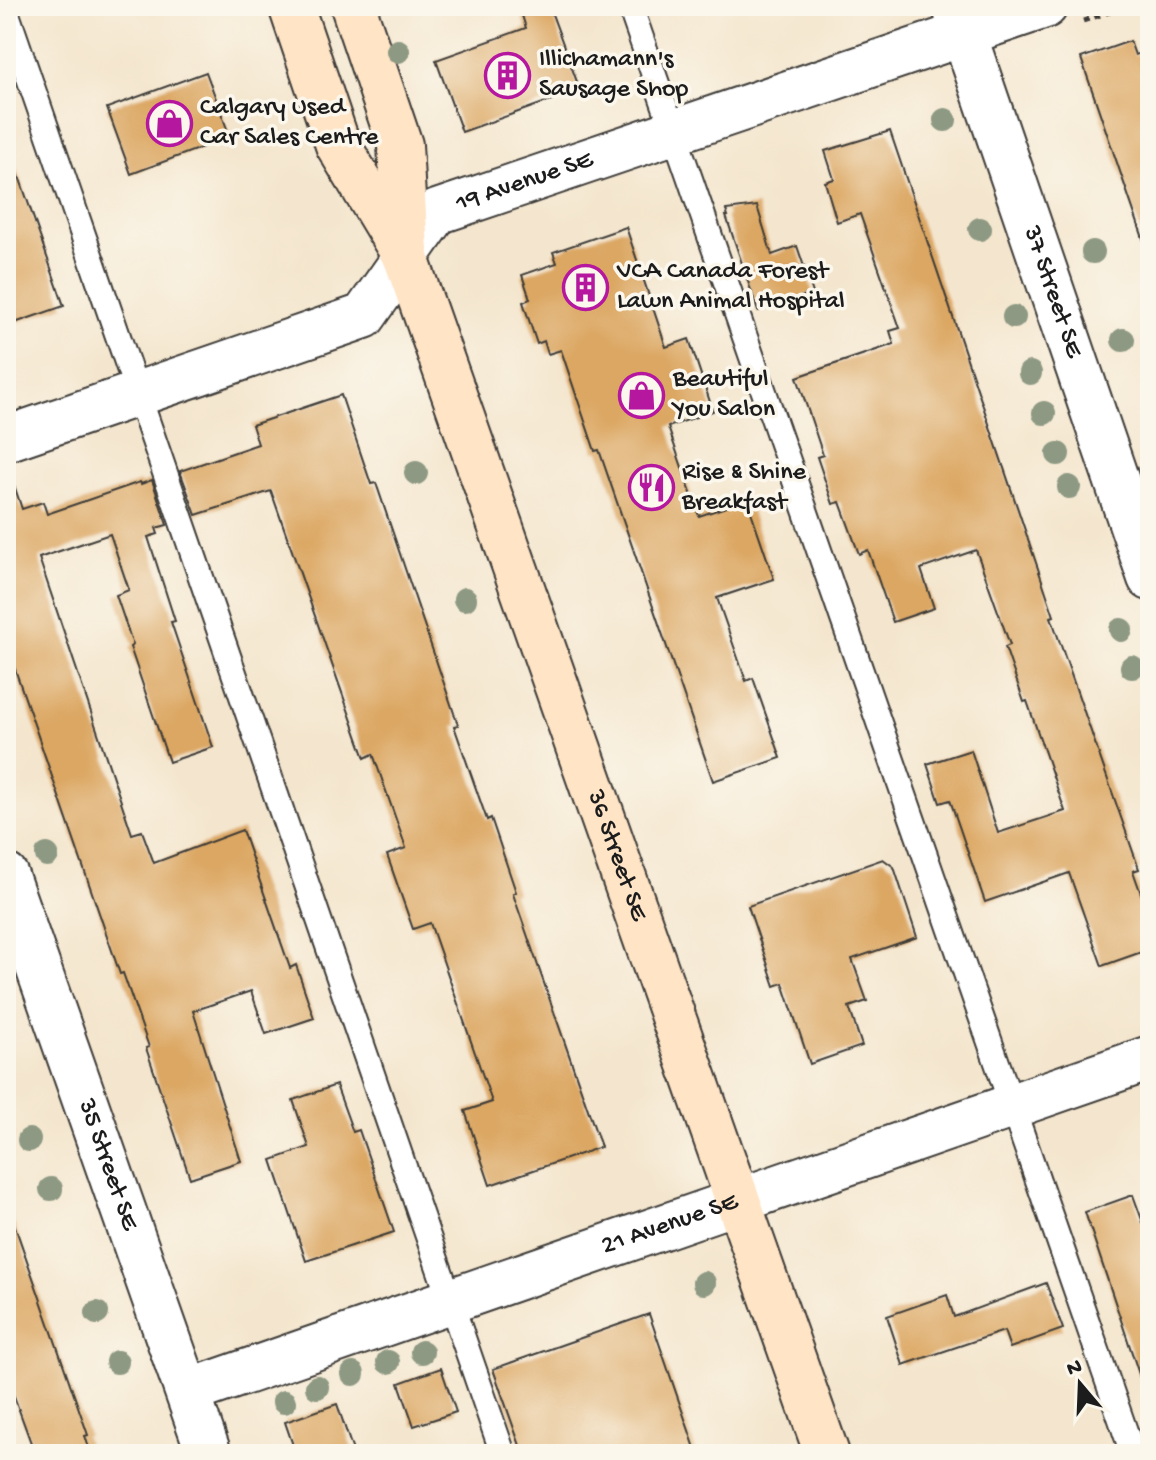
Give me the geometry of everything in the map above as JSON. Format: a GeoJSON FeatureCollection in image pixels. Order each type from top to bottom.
{"type":"FeatureCollection","features":[{"type":"Feature","properties":{"kind":"main road","name":"36 Street SE"},"geometry":{"type":"LineString","coordinates":[[291,6],[338,145],[406,258],[827,1454]]}},
{"type":"Feature","properties":{"kind":"main road","name":"36 Street SE"},"geometry":{"type":"LineString","coordinates":[[358,7],[400,145],[406,258]]}},
{"type":"Feature","properties":{"kind":"street","name":"19 Avenue SE"},"geometry":{"type":"LineString","coordinates":[[6,439],[364,316],[437,212],[673,132],[959,20],[1045,6]]}},
{"type":"Feature","properties":{"kind":"street","name":"37 Street SE"},"geometry":{"type":"LineString","coordinates":[[959,20],[1150,578]]}},
{"type":"Feature","properties":{"kind":"street","name":"35 Street SE"},"geometry":{"type":"LineString","coordinates":[[6,876],[209,1454]]}},
{"type":"Feature","properties":{"kind":"street","name":"21 Avenue SE"},"geometry":{"type":"LineString","coordinates":[[188,1392],[1150,1058]]}},
{"type":"Feature","properties":{"kind":"lane"},"geometry":{"type":"LineString","coordinates":[[630,6],[1133,1454]]}},
{"type":"Feature","properties":{"kind":"lane"},"geometry":{"type":"LineString","coordinates":[[6,11],[503,1454]]}},
{"type":"Feature","properties":{"kind":"building","name":"Illichamann's Sausage Shop"},"geometry":{"type":"Polygon","coordinates":[[[519,6],[549,6],[580,90],[462,132],[436,60],[526,28],[519,6]]]}},
{"type":"Feature","properties":{"kind":"building"},"geometry":{"type":"Polygon","coordinates":[[[1130,41],[1135,55],[1150,50],[1150,243],[1145,244],[1081,58],[1130,41]]]}},
{"type":"Feature","properties":{"kind":"building","name":"Calgary Used Car Sales Centre"},"geometry":{"type":"Polygon","coordinates":[[[206,72],[230,137],[131,174],[107,108],[206,72]]]}},
{"type":"Feature","properties":{"kind":"building"},"geometry":{"type":"Polygon","coordinates":[[[890,131],[1054,616],[1051,617],[1139,869],[1133,871],[1150,919],[1150,949],[1102,966],[1069,873],[985,902],[950,800],[940,803],[927,764],[971,750],[998,833],[1065,811],[1005,647],[1010,645],[976,550],[921,569],[934,608],[893,622],[868,550],[859,554],[840,502],[833,504],[817,457],[823,455],[797,377],[894,344],[890,331],[900,328],[860,214],[837,222],[825,182],[834,179],[825,151],[890,131]]]}},
{"type":"Feature","properties":{"kind":"building"},"geometry":{"type":"Polygon","coordinates":[[[11,153],[64,306],[6,326],[6,154],[11,153]]]}},
{"type":"Feature","properties":{"kind":"building"},"geometry":{"type":"Polygon","coordinates":[[[757,206],[772,255],[797,246],[813,293],[758,311],[726,216],[726,210],[757,206]]]}},
{"type":"Feature","properties":{"kind":"building"},"geometry":{"type":"Polygon","coordinates":[[[626,227],[666,347],[689,339],[713,411],[668,427],[699,516],[747,500],[774,579],[717,598],[746,681],[753,678],[781,758],[713,781],[599,450],[595,451],[561,350],[548,354],[544,341],[537,344],[523,302],[530,299],[522,275],[557,263],[553,252],[626,227]]]}},
{"type":"Feature","properties":{"kind":"building"},"geometry":{"type":"Polygon","coordinates":[[[341,395],[371,484],[376,483],[458,725],[454,726],[487,820],[491,818],[516,892],[513,894],[601,1147],[490,1185],[465,1111],[492,1102],[430,923],[413,929],[387,855],[406,848],[373,754],[365,758],[271,491],[196,515],[180,471],[258,444],[252,425],[341,395]]]}},
{"type":"Feature","properties":{"kind":"building"},"geometry":{"type":"Polygon","coordinates":[[[11,476],[22,509],[43,502],[47,514],[152,480],[167,525],[156,528],[158,534],[148,537],[175,621],[171,622],[213,747],[169,762],[116,595],[129,590],[110,534],[39,558],[132,834],[142,831],[154,863],[242,830],[290,968],[296,965],[314,1018],[266,1034],[251,991],[193,1011],[241,1161],[190,1178],[146,1048],[149,1047],[123,973],[120,974],[6,643],[6,477],[11,476]]]}},
{"type":"Feature","properties":{"kind":"building"},"geometry":{"type":"Polygon","coordinates":[[[883,859],[894,867],[917,937],[852,959],[867,1001],[849,1007],[862,1046],[810,1064],[783,983],[775,986],[748,906],[883,859]]]}},
{"type":"Feature","properties":{"kind":"building"},"geometry":{"type":"Polygon","coordinates":[[[336,1085],[353,1132],[359,1130],[394,1232],[306,1261],[272,1160],[309,1147],[293,1100],[336,1085]]]}},
{"type":"Feature","properties":{"kind":"building"},"geometry":{"type":"Polygon","coordinates":[[[1133,1195],[1150,1242],[1150,1388],[1144,1389],[1085,1212],[1133,1195]]]}},
{"type":"Feature","properties":{"kind":"building"},"geometry":{"type":"Polygon","coordinates":[[[10,1212],[88,1435],[85,1436],[91,1454],[35,1454],[6,1374],[6,1213],[10,1212]]]}},
{"type":"Feature","properties":{"kind":"building"},"geometry":{"type":"Polygon","coordinates":[[[1046,1283],[1063,1329],[1010,1348],[1004,1331],[903,1365],[887,1316],[947,1295],[954,1317],[1046,1283]]]}},
{"type":"Feature","properties":{"kind":"building"},"geometry":{"type":"Polygon","coordinates":[[[649,1314],[697,1454],[523,1454],[493,1369],[649,1314]]]}},
{"type":"Feature","properties":{"kind":"building"},"geometry":{"type":"Polygon","coordinates":[[[441,1368],[456,1412],[414,1426],[399,1383],[441,1368]]]}},
{"type":"Feature","properties":{"kind":"building"},"geometry":{"type":"Polygon","coordinates":[[[337,1404],[354,1454],[296,1454],[285,1422],[337,1404]]]}},
{"type":"Feature","properties":{"kind":"place","name":"Illichamann's Sausage Shop"},"geometry":{"type":"Point","coordinates":[508,75]}},
{"type":"Feature","properties":{"kind":"place","name":"Calgary Used Car Sales Centre"},"geometry":{"type":"Point","coordinates":[169,123]}},
{"type":"Feature","properties":{"kind":"place","name":"VCA Canada Forest Lawn Animal Hospital"},"geometry":{"type":"Point","coordinates":[586,287]}},
{"type":"Feature","properties":{"kind":"place","name":"Beautiful You Salon"},"geometry":{"type":"Point","coordinates":[642,395]}},
{"type":"Feature","properties":{"kind":"place","name":"Rise & Shine Breakfast"},"geometry":{"type":"Point","coordinates":[651,488]}}]}
